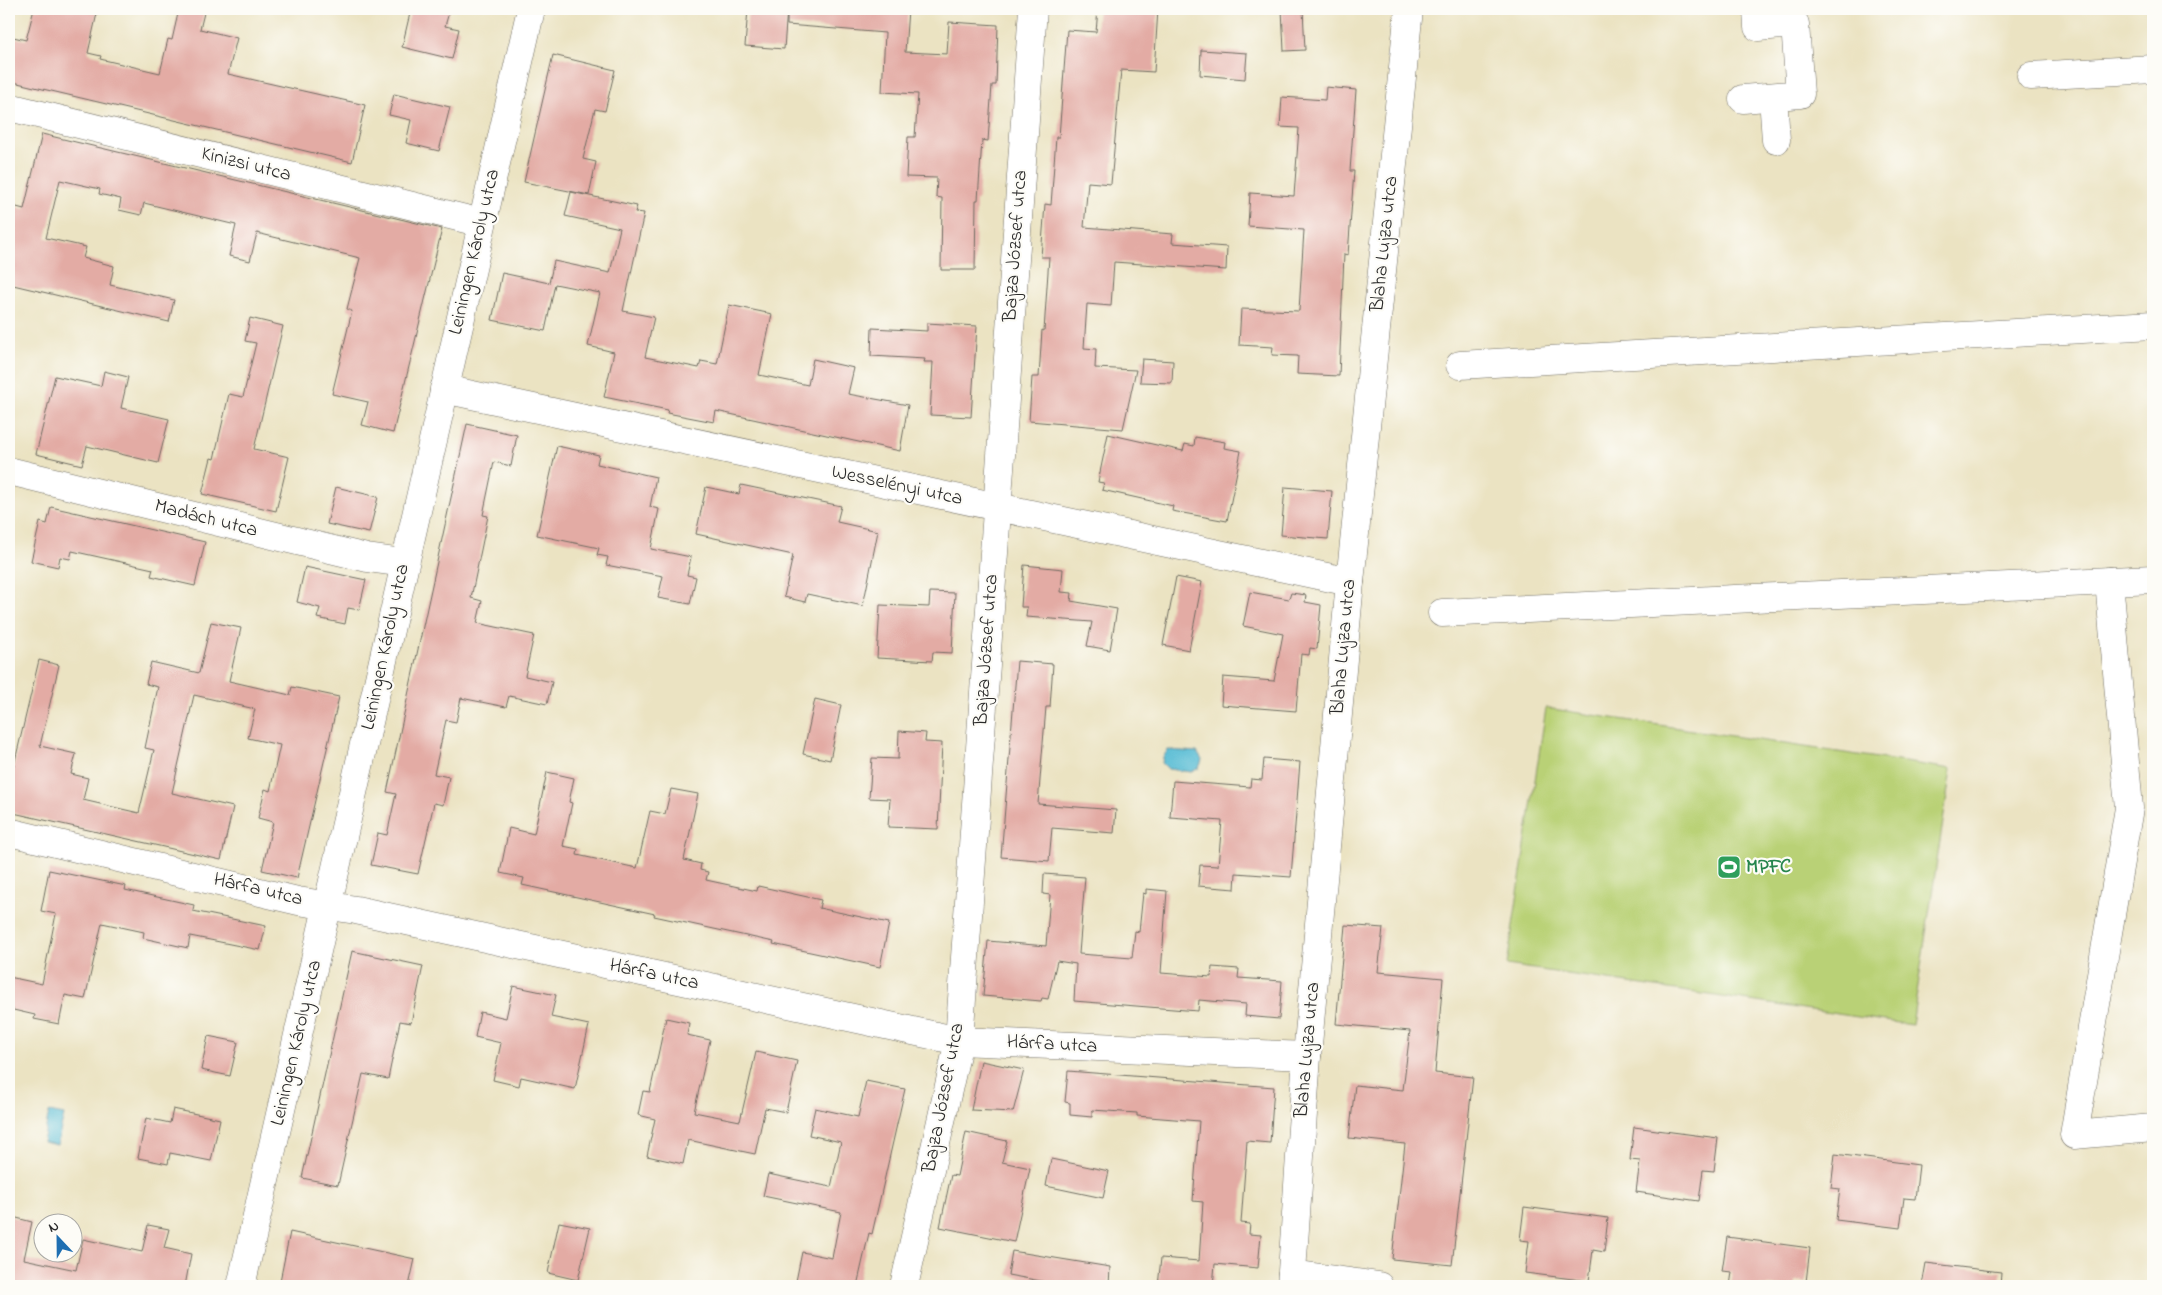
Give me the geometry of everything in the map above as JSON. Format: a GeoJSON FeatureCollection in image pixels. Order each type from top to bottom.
{"type":"FeatureCollection","features":[{"type":"Feature","properties":{"kind":"street","name":"Leiningen Károly utca"},"geometry":{"type":"LineString","coordinates":[[241,1286],[531,9]]}},
{"type":"Feature","properties":{"kind":"street","name":"Bajza József utca"},"geometry":{"type":"LineString","coordinates":[[904,1286],[959,1041],[1033,9]]}},
{"type":"Feature","properties":{"kind":"street","name":"Blaha Lujza utca"},"geometry":{"type":"LineString","coordinates":[[1292,1280],[1307,1056],[1350,582],[1409,9]]}},
{"type":"Feature","properties":{"kind":"street"},"geometry":{"type":"LineString","coordinates":[[1743,99],[1800,94],[1795,24],[1758,26],[1757,9]]}},
{"type":"Feature","properties":{"kind":"street"},"geometry":{"type":"LineString","coordinates":[[2031,76],[2153,69]]}},
{"type":"Feature","properties":{"kind":"street"},"geometry":{"type":"LineString","coordinates":[[1773,97],[1776,140]]}},
{"type":"Feature","properties":{"kind":"street","name":"Kinizsi utca"},"geometry":{"type":"LineString","coordinates":[[9,107],[482,223]]}},
{"type":"Feature","properties":{"kind":"street"},"geometry":{"type":"LineString","coordinates":[[1460,365],[2153,325]]}},
{"type":"Feature","properties":{"kind":"street","name":"Wesselényi utca"},"geometry":{"type":"LineString","coordinates":[[444,389],[1350,582]]}},
{"type":"Feature","properties":{"kind":"street","name":"Madách utca"},"geometry":{"type":"LineString","coordinates":[[9,471],[367,558],[404,563]]}},
{"type":"Feature","properties":{"kind":"street"},"geometry":{"type":"LineString","coordinates":[[1442,613],[2153,579]]}},
{"type":"Feature","properties":{"kind":"street"},"geometry":{"type":"LineString","coordinates":[[2109,582],[2129,808],[2074,1135],[2153,1128]]}},
{"type":"Feature","properties":{"kind":"street","name":"Hárfa utca"},"geometry":{"type":"LineString","coordinates":[[9,832],[298,901],[329,904],[959,1041],[1307,1056]]}},
{"type":"Feature","properties":{"kind":"street"},"geometry":{"type":"LineString","coordinates":[[1292,1280],[1379,1286]]}},
{"type":"Feature","properties":{"kind":"green space","name":"MPFC"},"geometry":{"type":"Polygon","coordinates":[[[1546,708],[1951,769],[1912,1025],[1507,965],[1546,708]]]}},
{"type":"Feature","properties":{"kind":"water"},"geometry":{"type":"Polygon","coordinates":[[[1168,750],[1197,752],[1202,760],[1199,768],[1191,772],[1168,769],[1162,763],[1163,757],[1168,750]]]}},
{"type":"Feature","properties":{"kind":"water"},"geometry":{"type":"Polygon","coordinates":[[[49,1112],[64,1115],[57,1145],[43,1142],[49,1112]]]}},
{"type":"Feature","properties":{"kind":"building"},"geometry":{"type":"Polygon","coordinates":[[[34,9],[98,9],[88,53],[101,56],[100,59],[160,73],[168,39],[172,40],[179,9],[205,9],[200,29],[237,38],[228,74],[365,105],[352,162],[9,81],[9,36],[26,40],[34,9]]]}},
{"type":"Feature","properties":{"kind":"building"},"geometry":{"type":"Polygon","coordinates":[[[411,9],[450,9],[445,26],[459,29],[452,59],[402,47],[411,9]]]}},
{"type":"Feature","properties":{"kind":"building"},"geometry":{"type":"Polygon","coordinates":[[[748,9],[787,9],[784,49],[745,46],[748,9]]]}},
{"type":"Feature","properties":{"kind":"building"},"geometry":{"type":"Polygon","coordinates":[[[787,9],[908,9],[905,52],[947,54],[949,22],[998,25],[996,85],[992,85],[988,141],[982,140],[978,200],[976,200],[975,270],[941,270],[942,198],[936,197],[937,178],[906,177],[908,137],[915,137],[918,94],[882,92],[885,33],[787,25],[787,9]]]}},
{"type":"Feature","properties":{"kind":"building"},"geometry":{"type":"Polygon","coordinates":[[[1098,9],[1121,11],[1122,9],[1158,9],[1154,72],[1121,70],[1111,184],[1088,182],[1084,227],[1173,234],[1172,243],[1227,247],[1226,270],[1114,262],[1111,306],[1087,304],[1084,348],[1096,349],[1095,368],[1136,370],[1123,429],[1029,421],[1032,377],[1039,377],[1042,330],[1044,331],[1049,257],[1041,257],[1045,204],[1051,205],[1056,137],[1059,137],[1067,30],[1096,32],[1098,9]]]}},
{"type":"Feature","properties":{"kind":"building"},"geometry":{"type":"Polygon","coordinates":[[[1282,9],[1303,9],[1305,50],[1284,51],[1282,9]]]}},
{"type":"Feature","properties":{"kind":"building"},"geometry":{"type":"Polygon","coordinates":[[[1201,50],[1247,53],[1245,79],[1200,75],[1201,50]]]}},
{"type":"Feature","properties":{"kind":"building"},"geometry":{"type":"Polygon","coordinates":[[[553,55],[615,70],[605,111],[595,109],[583,159],[596,162],[589,195],[524,182],[553,55]]]}},
{"type":"Feature","properties":{"kind":"building"},"geometry":{"type":"Polygon","coordinates":[[[1326,87],[1356,90],[1350,171],[1354,171],[1348,255],[1344,254],[1339,376],[1297,374],[1298,356],[1272,355],[1273,347],[1239,345],[1241,309],[1299,311],[1304,230],[1248,226],[1250,193],[1294,196],[1299,128],[1280,127],[1282,97],[1325,100],[1326,87]]]}},
{"type":"Feature","properties":{"kind":"building"},"geometry":{"type":"Polygon","coordinates":[[[394,94],[450,107],[439,151],[406,143],[411,120],[389,115],[394,94]]]}},
{"type":"Feature","properties":{"kind":"building"},"geometry":{"type":"Polygon","coordinates":[[[42,134],[442,229],[393,433],[362,425],[368,402],[332,394],[352,311],[347,309],[360,258],[257,233],[250,261],[229,256],[236,225],[144,203],[141,215],[119,210],[121,199],[99,194],[100,189],[60,180],[46,238],[86,247],[83,258],[114,266],[110,285],[174,300],[169,322],[9,284],[9,205],[24,209],[42,134]]]}},
{"type":"Feature","properties":{"kind":"building"},"geometry":{"type":"Polygon","coordinates":[[[571,192],[637,206],[635,212],[644,213],[623,311],[654,317],[645,357],[699,368],[701,361],[717,364],[729,305],[772,314],[759,375],[808,385],[813,359],[854,368],[848,394],[908,405],[900,451],[716,411],[714,422],[667,413],[668,410],[604,397],[614,352],[588,346],[600,293],[555,284],[545,331],[492,320],[502,273],[549,283],[554,261],[610,273],[620,228],[565,216],[571,192]]]}},
{"type":"Feature","properties":{"kind":"building"},"geometry":{"type":"Polygon","coordinates":[[[250,318],[283,326],[254,449],[289,457],[276,511],[202,494],[211,458],[214,459],[229,394],[243,397],[256,343],[245,341],[250,318]]]}},
{"type":"Feature","properties":{"kind":"building"},"geometry":{"type":"Polygon","coordinates":[[[927,323],[977,326],[971,417],[930,415],[933,362],[924,362],[925,359],[871,356],[872,328],[927,331],[927,323]]]}},
{"type":"Feature","properties":{"kind":"building"},"geometry":{"type":"Polygon","coordinates":[[[1142,359],[1173,361],[1172,383],[1140,382],[1142,359]]]}},
{"type":"Feature","properties":{"kind":"building"},"geometry":{"type":"Polygon","coordinates":[[[104,371],[128,377],[121,408],[169,419],[158,463],[87,446],[82,465],[36,454],[55,376],[101,386],[104,371]]]}},
{"type":"Feature","properties":{"kind":"building"},"geometry":{"type":"Polygon","coordinates":[[[467,424],[517,435],[511,466],[494,462],[483,515],[488,516],[471,598],[482,601],[477,623],[534,635],[525,676],[552,682],[547,704],[509,696],[506,707],[461,698],[456,722],[446,720],[434,774],[449,777],[443,805],[434,803],[418,874],[371,865],[378,833],[387,835],[396,794],[387,792],[467,424]]]}},
{"type":"Feature","properties":{"kind":"building"},"geometry":{"type":"Polygon","coordinates":[[[1108,434],[1183,451],[1185,444],[1194,446],[1195,437],[1225,442],[1224,448],[1241,451],[1227,521],[1172,511],[1173,506],[1102,490],[1104,483],[1098,482],[1108,434]]]}},
{"type":"Feature","properties":{"kind":"building"},"geometry":{"type":"Polygon","coordinates":[[[557,446],[599,455],[597,464],[656,477],[650,507],[659,509],[651,549],[691,557],[687,575],[696,577],[690,604],[658,598],[663,576],[606,565],[608,557],[597,555],[599,548],[537,535],[557,446]]]}},
{"type":"Feature","properties":{"kind":"building"},"geometry":{"type":"Polygon","coordinates":[[[741,485],[841,506],[837,522],[878,531],[863,606],[807,594],[805,602],[784,597],[793,555],[696,534],[706,487],[739,494],[741,485]]]}},
{"type":"Feature","properties":{"kind":"building"},"geometry":{"type":"Polygon","coordinates":[[[336,487],[378,497],[369,533],[327,524],[336,487]]]}},
{"type":"Feature","properties":{"kind":"building"},"geometry":{"type":"Polygon","coordinates":[[[1285,487],[1332,491],[1328,539],[1281,535],[1285,487]]]}},
{"type":"Feature","properties":{"kind":"building"},"geometry":{"type":"Polygon","coordinates":[[[51,507],[205,542],[195,586],[151,576],[153,569],[72,551],[70,559],[60,557],[58,567],[31,561],[40,522],[47,524],[51,507]]]}},
{"type":"Feature","properties":{"kind":"building"},"geometry":{"type":"Polygon","coordinates":[[[1024,565],[1063,569],[1061,592],[1072,593],[1071,601],[1117,609],[1110,650],[1087,646],[1092,622],[1026,617],[1027,607],[1021,607],[1024,565]]]}},
{"type":"Feature","properties":{"kind":"building"},"geometry":{"type":"Polygon","coordinates":[[[305,567],[366,580],[359,610],[348,608],[345,624],[317,618],[320,608],[297,602],[305,567]]]}},
{"type":"Feature","properties":{"kind":"building"},"geometry":{"type":"Polygon","coordinates":[[[1176,577],[1202,582],[1189,650],[1163,645],[1176,577]]]}},
{"type":"Feature","properties":{"kind":"building"},"geometry":{"type":"Polygon","coordinates":[[[930,592],[955,593],[952,653],[933,652],[932,661],[877,658],[880,605],[929,607],[930,592]]]}},
{"type":"Feature","properties":{"kind":"building"},"geometry":{"type":"Polygon","coordinates":[[[1250,592],[1289,599],[1291,593],[1306,595],[1305,602],[1321,605],[1317,649],[1310,648],[1309,655],[1301,654],[1296,711],[1221,705],[1223,677],[1274,681],[1283,634],[1243,626],[1250,592]]]}},
{"type":"Feature","properties":{"kind":"building"},"geometry":{"type":"Polygon","coordinates":[[[211,622],[241,628],[229,681],[290,695],[292,687],[339,697],[297,878],[262,870],[273,822],[258,818],[265,789],[270,791],[280,745],[248,738],[255,709],[194,695],[172,793],[233,807],[221,860],[9,812],[9,786],[39,660],[59,665],[40,746],[76,754],[71,774],[88,778],[83,800],[139,813],[154,750],[145,748],[158,687],[146,684],[151,662],[199,673],[211,622]]]}},
{"type":"Feature","properties":{"kind":"building"},"geometry":{"type":"Polygon","coordinates":[[[1017,661],[1053,664],[1050,707],[1046,707],[1038,804],[1116,810],[1114,833],[1052,828],[1049,861],[1001,857],[1017,661]]]}},
{"type":"Feature","properties":{"kind":"building"},"geometry":{"type":"Polygon","coordinates":[[[815,699],[841,705],[830,760],[803,754],[815,699]]]}},
{"type":"Feature","properties":{"kind":"building"},"geometry":{"type":"Polygon","coordinates":[[[899,731],[926,733],[925,742],[942,743],[938,829],[888,827],[890,799],[869,798],[872,758],[898,759],[899,731]]]}},
{"type":"Feature","properties":{"kind":"building"},"geometry":{"type":"Polygon","coordinates":[[[1264,759],[1300,762],[1291,877],[1236,873],[1235,889],[1198,886],[1200,865],[1218,866],[1222,821],[1170,817],[1173,781],[1250,787],[1251,779],[1262,780],[1264,759]]]}},
{"type":"Feature","properties":{"kind":"building"},"geometry":{"type":"Polygon","coordinates":[[[547,772],[574,778],[569,802],[572,803],[563,846],[578,849],[577,855],[637,868],[650,811],[665,814],[671,789],[698,794],[684,860],[701,864],[700,870],[708,872],[706,880],[757,891],[758,886],[821,900],[819,908],[889,923],[880,967],[522,885],[524,878],[500,873],[509,828],[534,834],[547,772]]]}},
{"type":"Feature","properties":{"kind":"building"},"geometry":{"type":"Polygon","coordinates":[[[49,870],[126,886],[125,890],[194,905],[193,911],[266,926],[260,950],[190,936],[188,948],[143,938],[144,932],[102,923],[85,999],[65,995],[59,1024],[34,1019],[35,1015],[9,1009],[9,977],[42,984],[56,914],[41,911],[49,870]]]}},
{"type":"Feature","properties":{"kind":"building"},"geometry":{"type":"Polygon","coordinates":[[[1044,874],[1085,877],[1079,954],[1132,958],[1135,931],[1139,932],[1143,893],[1146,894],[1146,889],[1167,891],[1161,973],[1211,977],[1212,967],[1239,969],[1238,978],[1282,981],[1279,1019],[1245,1016],[1246,1004],[1199,1000],[1198,1011],[1074,1001],[1076,964],[1057,961],[1048,999],[1042,998],[1041,1001],[983,996],[988,941],[1046,946],[1050,895],[1043,894],[1044,874]]]}},
{"type":"Feature","properties":{"kind":"building"},"geometry":{"type":"Polygon","coordinates":[[[1345,925],[1383,928],[1378,972],[1443,978],[1435,1073],[1473,1077],[1452,1265],[1392,1259],[1405,1144],[1349,1138],[1355,1085],[1403,1090],[1410,1031],[1336,1024],[1345,925]]]}},
{"type":"Feature","properties":{"kind":"building"},"geometry":{"type":"Polygon","coordinates":[[[352,951],[423,966],[411,1023],[400,1021],[388,1079],[363,1074],[338,1185],[302,1178],[352,951]]]}},
{"type":"Feature","properties":{"kind":"building"},"geometry":{"type":"Polygon","coordinates":[[[513,986],[556,995],[551,1017],[589,1025],[575,1089],[521,1077],[519,1086],[493,1080],[501,1043],[475,1037],[480,1012],[506,1018],[513,986]]]}},
{"type":"Feature","properties":{"kind":"building"},"geometry":{"type":"Polygon","coordinates":[[[666,1018],[689,1023],[687,1035],[710,1040],[694,1112],[740,1121],[756,1052],[797,1061],[786,1112],[765,1108],[755,1154],[688,1140],[683,1164],[647,1156],[655,1119],[638,1115],[643,1091],[650,1092],[666,1018]]]}},
{"type":"Feature","properties":{"kind":"building"},"geometry":{"type":"Polygon","coordinates":[[[208,1036],[238,1042],[230,1076],[201,1070],[208,1036]]]}},
{"type":"Feature","properties":{"kind":"building"},"geometry":{"type":"Polygon","coordinates":[[[981,1061],[1024,1070],[1013,1112],[971,1110],[981,1061]]]}},
{"type":"Feature","properties":{"kind":"building"},"geometry":{"type":"Polygon","coordinates":[[[1068,1071],[1274,1087],[1270,1143],[1247,1141],[1241,1223],[1250,1224],[1249,1234],[1261,1235],[1258,1268],[1215,1264],[1213,1286],[1158,1286],[1161,1258],[1199,1261],[1203,1202],[1193,1201],[1199,1121],[1137,1116],[1137,1113],[1092,1110],[1092,1117],[1070,1115],[1070,1103],[1065,1102],[1068,1071]]]}},
{"type":"Feature","properties":{"kind":"building"},"geometry":{"type":"Polygon","coordinates":[[[866,1081],[905,1089],[872,1234],[869,1233],[857,1286],[795,1286],[802,1252],[832,1258],[841,1212],[763,1196],[768,1174],[831,1187],[841,1142],[809,1135],[815,1108],[858,1117],[866,1081]]]}},
{"type":"Feature","properties":{"kind":"building"},"geometry":{"type":"Polygon","coordinates":[[[173,1109],[220,1119],[211,1161],[170,1153],[168,1164],[138,1158],[146,1118],[170,1123],[173,1109]]]}},
{"type":"Feature","properties":{"kind":"building"},"geometry":{"type":"Polygon","coordinates":[[[1634,1127],[1718,1138],[1714,1171],[1703,1170],[1699,1201],[1636,1192],[1640,1161],[1630,1160],[1634,1127]]]}},
{"type":"Feature","properties":{"kind":"building"},"geometry":{"type":"Polygon","coordinates":[[[966,1132],[1007,1141],[1002,1162],[1030,1168],[1014,1242],[940,1227],[951,1175],[957,1176],[966,1132]]]}},
{"type":"Feature","properties":{"kind":"building"},"geometry":{"type":"Polygon","coordinates":[[[1835,1154],[1919,1165],[1915,1199],[1904,1198],[1900,1228],[1836,1220],[1840,1189],[1831,1188],[1835,1154]]]}},
{"type":"Feature","properties":{"kind":"building"},"geometry":{"type":"Polygon","coordinates":[[[1051,1159],[1109,1171],[1103,1198],[1046,1186],[1051,1159]]]}},
{"type":"Feature","properties":{"kind":"building"},"geometry":{"type":"Polygon","coordinates":[[[1524,1207],[1608,1218],[1604,1252],[1593,1250],[1589,1281],[1525,1273],[1529,1241],[1520,1240],[1524,1207]]]}},
{"type":"Feature","properties":{"kind":"building"},"geometry":{"type":"Polygon","coordinates":[[[9,1216],[32,1222],[24,1259],[32,1262],[76,1270],[78,1262],[82,1262],[83,1239],[142,1252],[148,1225],[169,1229],[164,1248],[191,1254],[185,1286],[9,1286],[9,1216]]]}},
{"type":"Feature","properties":{"kind":"building"},"geometry":{"type":"Polygon","coordinates":[[[559,1222],[590,1228],[578,1280],[548,1273],[559,1222]]]}},
{"type":"Feature","properties":{"kind":"building"},"geometry":{"type":"Polygon","coordinates":[[[290,1232],[415,1259],[409,1286],[279,1286],[290,1232]]]}},
{"type":"Feature","properties":{"kind":"building"},"geometry":{"type":"Polygon","coordinates":[[[1727,1237],[1810,1248],[1806,1282],[1795,1281],[1795,1286],[1730,1286],[1732,1272],[1722,1271],[1727,1237]]]}},
{"type":"Feature","properties":{"kind":"building"},"geometry":{"type":"Polygon","coordinates":[[[1012,1251],[1110,1267],[1109,1286],[1068,1286],[1008,1275],[1012,1251]]]}},
{"type":"Feature","properties":{"kind":"building"},"geometry":{"type":"Polygon","coordinates":[[[1926,1263],[2001,1272],[2000,1286],[1922,1286],[1926,1263]]]}},
{"type":"Feature","properties":{"kind":"place","name":"MPFC"},"geometry":{"type":"Point","coordinates":[1729,867]}}]}
